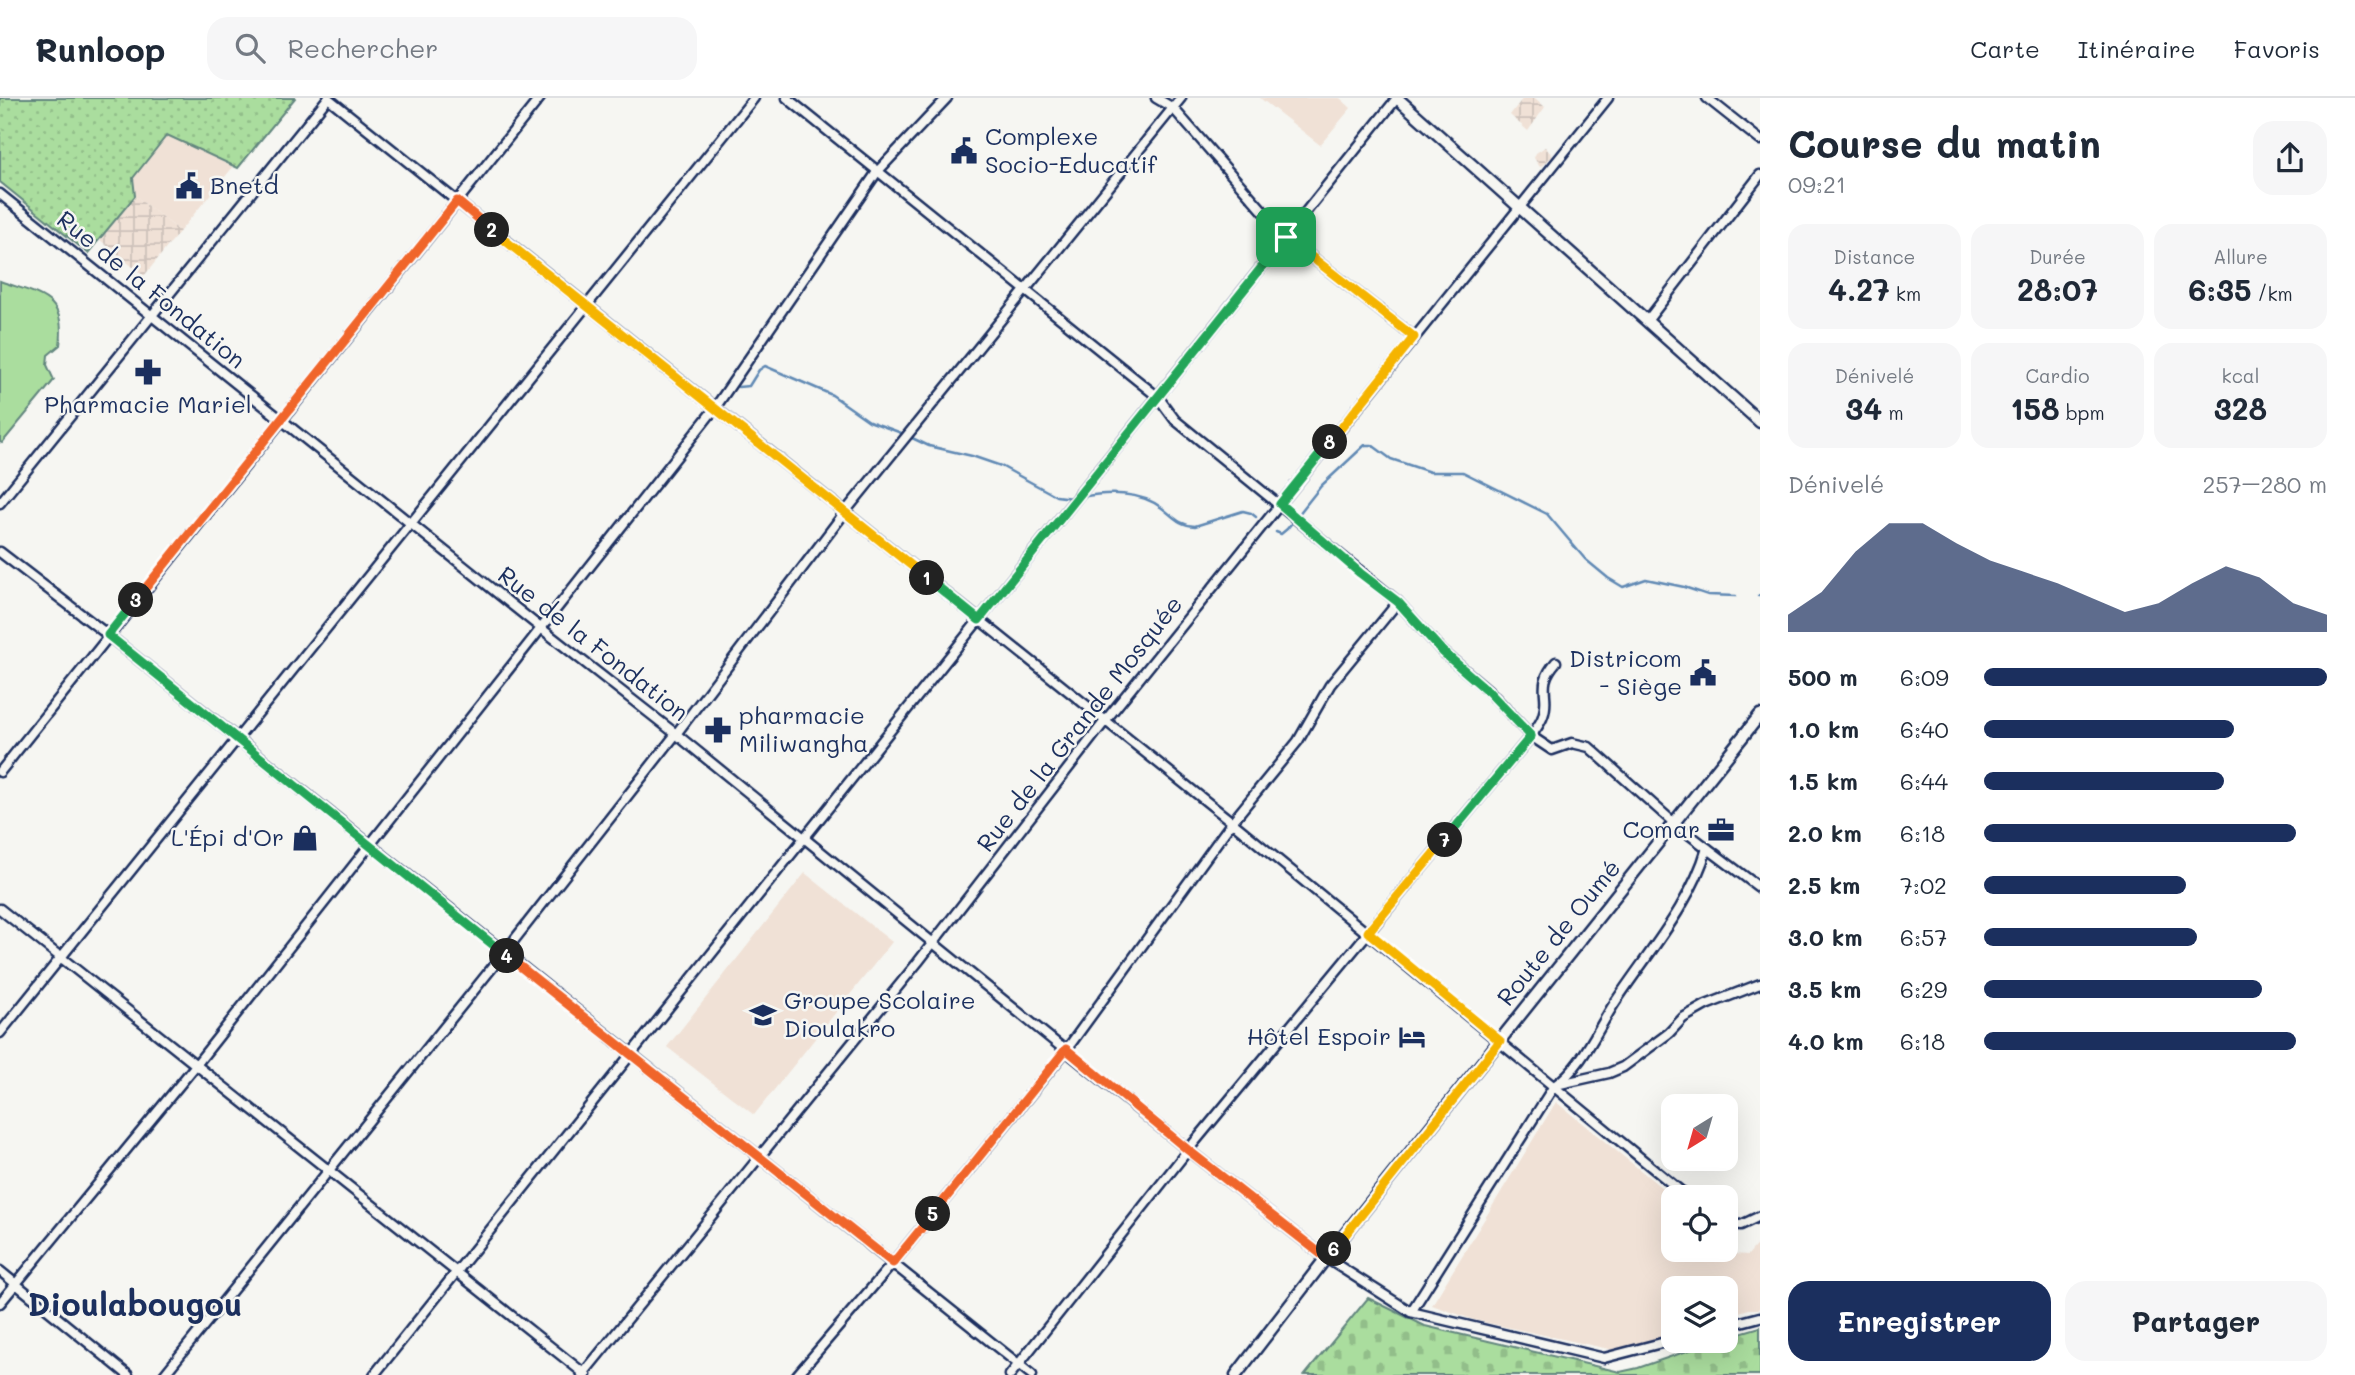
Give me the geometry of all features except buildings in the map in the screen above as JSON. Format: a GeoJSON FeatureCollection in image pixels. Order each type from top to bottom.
{"type":"FeatureCollection","features":[{"type":"Feature","properties":{"kind":"main road"},"geometry":{"type":"LineString","coordinates":[[1397,98],[1760,422]]}},
{"type":"Feature","properties":{"kind":"main road","name":"Route de Oumé"},"geometry":{"type":"LineString","coordinates":[[1236,1375],[1326,1258],[1760,715]]}},
{"type":"Feature","properties":{"kind":"street"},"geometry":{"type":"LineString","coordinates":[[0,503],[328,98],[1368,932],[1674,1185]]}},
{"type":"Feature","properties":{"kind":"street"},"geometry":{"type":"LineString","coordinates":[[0,772],[540,98]]}},
{"type":"Feature","properties":{"kind":"street"},"geometry":{"type":"LineString","coordinates":[[0,1033],[754,98]]}},
{"type":"Feature","properties":{"kind":"street"},"geometry":{"type":"LineString","coordinates":[[787,98],[1158,397],[1175,420],[1398,602],[1443,652],[1488,691],[1531,736],[1552,750],[1572,743],[1589,747],[1674,823],[1760,888]]}},
{"type":"Feature","properties":{"kind":"street"},"geometry":{"type":"LineString","coordinates":[[0,1303],[196,1065],[542,629],[715,408],[877,172],[947,98]]}},
{"type":"Feature","properties":{"kind":"street"},"geometry":{"type":"LineString","coordinates":[[1156,98],[1173,108],[1286,237],[1414,337]]}},
{"type":"Feature","properties":{"kind":"street"},"geometry":{"type":"LineString","coordinates":[[164,1375],[504,953],[676,734],[845,512],[1181,98]]}},
{"type":"Feature","properties":{"kind":"street"},"geometry":{"type":"LineString","coordinates":[[374,1375],[1397,98]]}},
{"type":"Feature","properties":{"kind":"street","name":"Rue de la Grande Mosquée"},"geometry":{"type":"LineString","coordinates":[[584,1374],[760,1159],[934,942],[1105,721],[1608,98]]}},
{"type":"Feature","properties":{"kind":"street"},"geometry":{"type":"LineString","coordinates":[[1707,98],[1760,140]]}},
{"type":"Feature","properties":{"kind":"street"},"geometry":{"type":"LineString","coordinates":[[1647,321],[1760,175]]}},
{"type":"Feature","properties":{"kind":"street","name":"Rue de la Fondation"},"geometry":{"type":"LineString","coordinates":[[0,194],[676,734],[1188,1150],[1326,1258],[1411,1312],[1604,1358],[1661,1343]]}},
{"type":"Feature","properties":{"kind":"street"},"geometry":{"type":"LineString","coordinates":[[0,552],[108,635],[1032,1375]]}},
{"type":"Feature","properties":{"kind":"street"},"geometry":{"type":"LineString","coordinates":[[797,1375],[893,1263],[1066,1049],[1231,822],[1298,741],[1331,685],[1398,602]]}},
{"type":"Feature","properties":{"kind":"street"},"geometry":{"type":"LineString","coordinates":[[1010,1375],[1188,1150],[1531,736],[1544,715],[1543,685],[1548,671],[1556,662]]}},
{"type":"Feature","properties":{"kind":"street"},"geometry":{"type":"LineString","coordinates":[[1411,1312],[1554,1086],[1579,1062],[1675,913],[1700,872],[1707,848]]}},
{"type":"Feature","properties":{"kind":"street"},"geometry":{"type":"LineString","coordinates":[[0,909],[584,1374]]}},
{"type":"Feature","properties":{"kind":"street"},"geometry":{"type":"LineString","coordinates":[[1554,1086],[1623,1067],[1669,1033],[1683,1018],[1706,1005],[1760,984]]}},
{"type":"Feature","properties":{"kind":"street"},"geometry":{"type":"LineString","coordinates":[[1738,1225],[1760,1216]]}},
{"type":"Feature","properties":{"kind":"street"},"geometry":{"type":"LineString","coordinates":[[0,1271],[128,1375]]}},
{"type":"Feature","properties":{"kind":"street"},"geometry":{"type":"LineString","coordinates":[[1738,1323],[1760,1317]]}},
{"type":"Feature","properties":{"kind":"shaded area"},"geometry":{"type":"Polygon","coordinates":[[[1260,98],[1340,98],[1351,108],[1320,145],[1260,98]]]}},
{"type":"Feature","properties":{"kind":"shaded area"},"geometry":{"type":"Polygon","coordinates":[[[1523,98],[1535,98],[1545,107],[1528,131],[1510,115],[1523,98]]]}},
{"type":"Feature","properties":{"kind":"shaded area"},"geometry":{"type":"Polygon","coordinates":[[[167,134],[233,167],[180,231],[135,196],[133,178],[167,134]]]}},
{"type":"Feature","properties":{"kind":"shaded area"},"geometry":{"type":"Polygon","coordinates":[[[1545,147],[1553,156],[1540,167],[1534,158],[1536,153],[1545,147]]]}},
{"type":"Feature","properties":{"kind":"shaded area"},"geometry":{"type":"Polygon","coordinates":[[[135,196],[180,231],[144,276],[100,240],[135,196]]]}},
{"type":"Feature","properties":{"kind":"shaded area","name":"Groupe Scolaire Dioulakro"},"geometry":{"type":"Polygon","coordinates":[[[805,873],[892,942],[754,1115],[667,1047],[805,873]]]}},
{"type":"Feature","properties":{"kind":"shaded area"},"geometry":{"type":"Polygon","coordinates":[[[1556,1102],[1661,1187],[1661,1262],[1738,1262],[1738,1254],[1748,1255],[1760,1241],[1760,1309],[1738,1312],[1738,1276],[1661,1276],[1661,1337],[1618,1351],[1474,1320],[1432,1305],[1556,1102]]]}},
{"type":"Feature","properties":{"kind":"green space"},"geometry":{"type":"Polygon","coordinates":[[[0,98],[295,98],[238,168],[167,135],[133,178],[135,196],[88,253],[0,182],[0,98]]]}},
{"type":"Feature","properties":{"kind":"green space"},"geometry":{"type":"Polygon","coordinates":[[[0,281],[38,294],[47,300],[59,316],[61,328],[60,345],[48,355],[47,365],[54,380],[2,443],[0,442],[0,281]]]}},
{"type":"Feature","properties":{"kind":"green space"},"geometry":{"type":"Polygon","coordinates":[[[1368,1298],[1425,1326],[1620,1372],[1681,1353],[1738,1353],[1738,1333],[1760,1327],[1760,1375],[1305,1375],[1368,1298]]]}},
{"type":"Feature","properties":{"kind":"waterway"},"geometry":{"type":"LineString","coordinates":[[738,387],[749,386],[759,370],[765,366],[832,395],[869,421],[904,434]]}},
{"type":"Feature","properties":{"kind":"waterway"},"geometry":{"type":"LineString","coordinates":[[910,437],[929,446],[1001,466],[1056,496],[1072,498]]}},
{"type":"Feature","properties":{"kind":"waterway"},"geometry":{"type":"LineString","coordinates":[[1276,532],[1281,534],[1287,529],[1321,486],[1365,445],[1372,445],[1391,459],[1430,472],[1463,472],[1547,514],[1585,559],[1623,587],[1646,579],[1708,595],[1736,596]]}},
{"type":"Feature","properties":{"kind":"waterway"},"geometry":{"type":"LineString","coordinates":[[1082,497],[1112,494],[1144,498],[1181,522],[1195,526],[1243,511],[1256,517]]}},
{"type":"Feature","properties":{"kind":"place","name":"Complexe Socio-Educatif"},"geometry":{"type":"Point","coordinates":[964,151]}},
{"type":"Feature","properties":{"kind":"place","name":"Bnetd"},"geometry":{"type":"Point","coordinates":[189,186]}},
{"type":"Feature","properties":{"kind":"place","name":"Pharmacie Mariel"},"geometry":{"type":"Point","coordinates":[148,372]}},
{"type":"Feature","properties":{"kind":"place","name":"Districom - Siège"},"geometry":{"type":"Point","coordinates":[1703,673]}},
{"type":"Feature","properties":{"kind":"place","name":"pharmacie Miliwangha"},"geometry":{"type":"Point","coordinates":[718,730]}},
{"type":"Feature","properties":{"kind":"place","name":"Comar"},"geometry":{"type":"Point","coordinates":[1721,830]}},
{"type":"Feature","properties":{"kind":"place","name":"L'Épi d'Or"},"geometry":{"type":"Point","coordinates":[305,838]}},
{"type":"Feature","properties":{"kind":"place","name":"Groupe Scolaire Dioulakro"},"geometry":{"type":"Point","coordinates":[763,1015]}},
{"type":"Feature","properties":{"kind":"place","name":"Hôtel Espoir"},"geometry":{"type":"Point","coordinates":[1412,1037]}},
{"type":"Feature","properties":{"kind":"district","name":"Dioulabougou"},"geometry":{"type":"Point","coordinates":[135,1305]}},
{"type":"Feature","properties":{"kind":"route"},"geometry":{"type":"LineString","coordinates":[[457,201],[979,620],[1286,237],[1414,337],[1280,504],[1398,602],[1443,652],[1488,691],[1531,736],[1368,932],[1500,1041],[1326,1258],[1188,1150],[1066,1049],[893,1263],[108,635],[457,201]]}}]}
